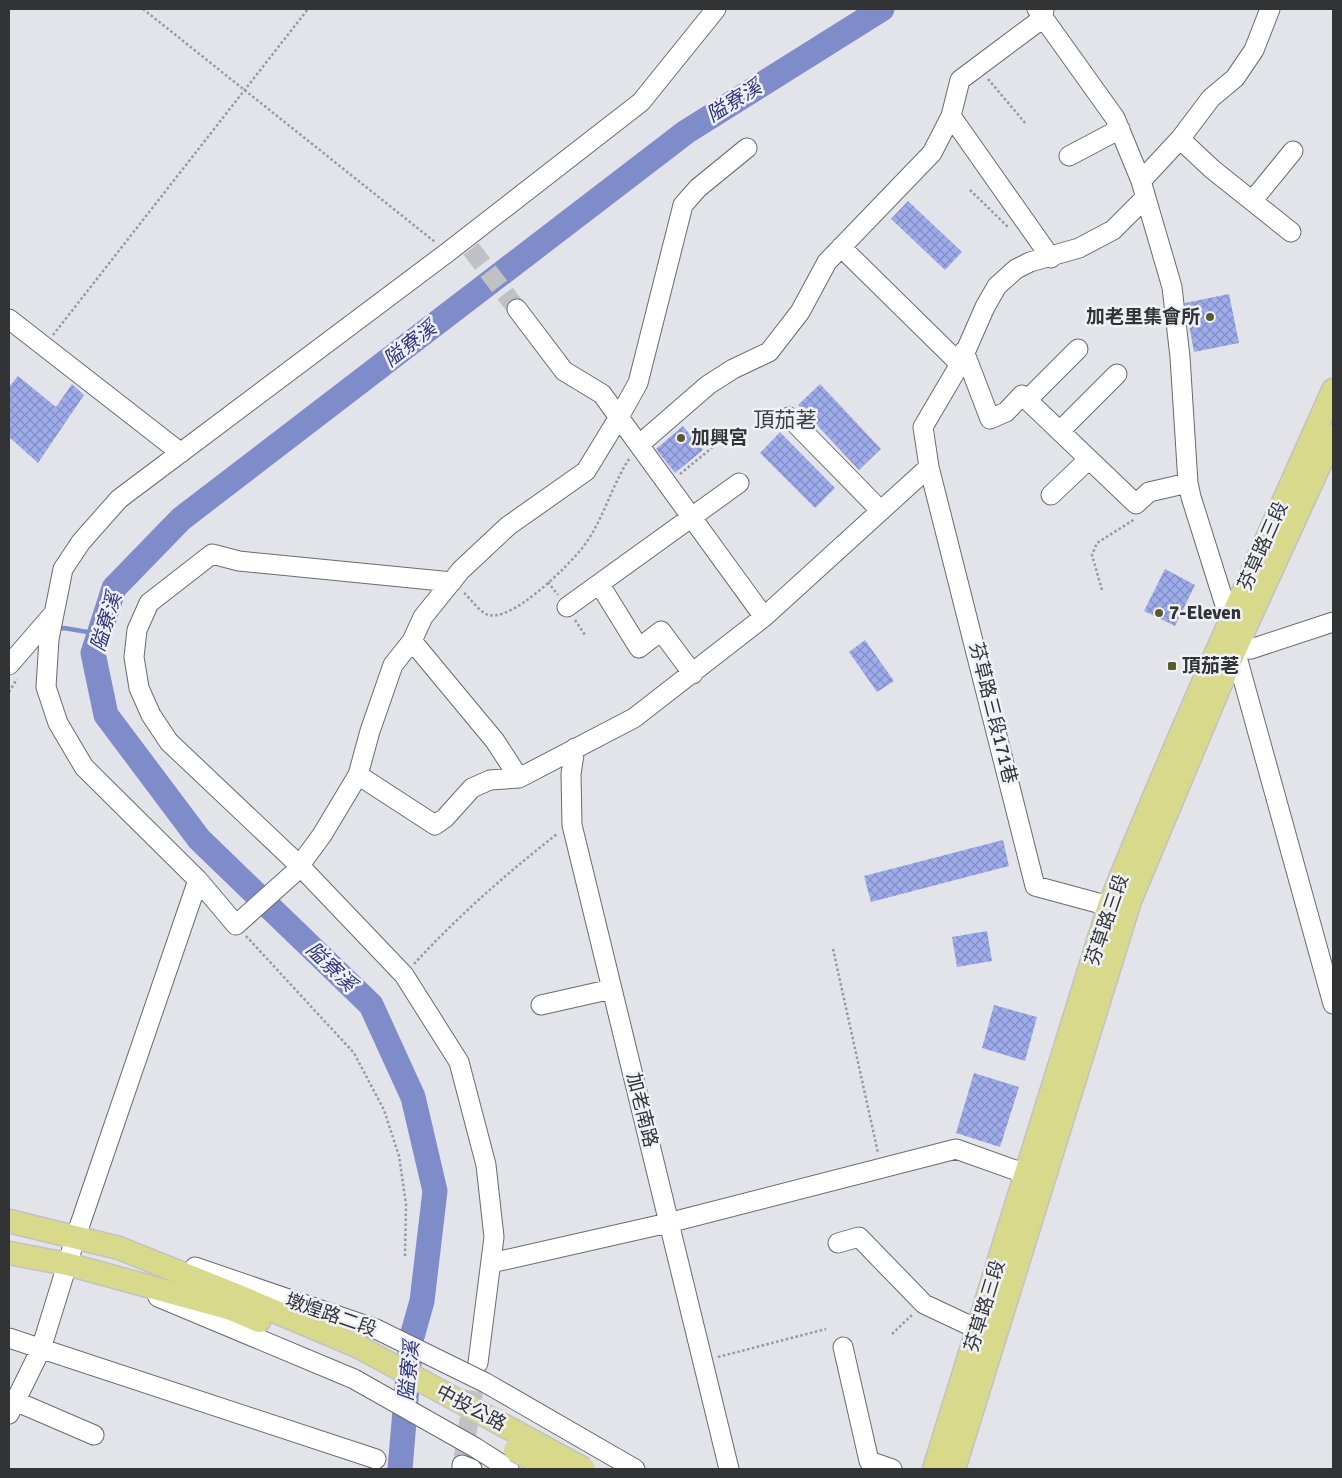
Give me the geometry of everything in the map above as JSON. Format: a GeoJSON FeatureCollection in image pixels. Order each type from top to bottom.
{"type":"FeatureCollection","features":[{"type":"Feature","properties":{"kind":"main road","name":"芬草路三段"},"geometry":{"type":"LineString","coordinates":[[934,1469],[1109,906],[1143,822],[1230,621],[1333,390]]}},
{"type":"Feature","properties":{"kind":"main road","name":"芬草路三段"},"geometry":{"type":"LineString","coordinates":[[954,1469],[1130,901],[1235,650],[1333,436]]}},
{"type":"Feature","properties":{"kind":"main road","name":"墩煌路二段"},"geometry":{"type":"LineString","coordinates":[[9,1221],[119,1248],[236,1295],[355,1362]]}},
{"type":"Feature","properties":{"kind":"main road","name":"墩煌路二段"},"geometry":{"type":"LineString","coordinates":[[9,1253],[67,1264],[231,1309],[355,1362]]}},
{"type":"Feature","properties":{"kind":"main road","name":"中投公路"},"geometry":{"type":"LineString","coordinates":[[355,1362],[551,1469]]}},
{"type":"Feature","properties":{"kind":"main road","name":"中投公路"},"geometry":{"type":"LineString","coordinates":[[355,1362],[584,1469]]}},
{"type":"Feature","properties":{"kind":"street"},"geometry":{"type":"LineString","coordinates":[[716,9],[641,102],[467,244],[448,252],[119,499],[81,542],[63,569],[49,639],[46,687],[58,723],[84,767],[242,921],[297,869],[322,835],[358,775],[370,731],[393,665],[412,641],[423,617],[461,570],[508,526],[586,471],[620,417],[638,383],[682,205],[698,188],[747,148]]}},
{"type":"Feature","properties":{"kind":"street"},"geometry":{"type":"LineString","coordinates":[[358,775],[435,824],[445,818],[472,788],[490,780],[519,778],[634,718],[764,617],[929,467],[924,427],[962,358],[984,306],[997,286],[1016,268],[1079,248],[1113,230],[1211,98],[1235,78],[1254,50],[1270,9]]}},
{"type":"Feature","properties":{"kind":"street"},"geometry":{"type":"LineString","coordinates":[[640,444],[708,385],[733,369],[769,352],[800,312],[827,262],[932,153],[951,116],[960,80],[1041,12],[1115,118],[1143,189],[1172,286],[1180,357],[1188,483],[1230,621],[1235,650],[1333,1004]]}},
{"type":"Feature","properties":{"kind":"street"},"geometry":{"type":"LineString","coordinates":[[951,116],[1051,258]]}},
{"type":"Feature","properties":{"kind":"street"},"geometry":{"type":"LineString","coordinates":[[1069,156],[1120,129]]}},
{"type":"Feature","properties":{"kind":"street"},"geometry":{"type":"LineString","coordinates":[[1180,139],[1291,232]]}},
{"type":"Feature","properties":{"kind":"street"},"geometry":{"type":"LineString","coordinates":[[1253,200],[1293,151]]}},
{"type":"Feature","properties":{"kind":"street"},"geometry":{"type":"LineString","coordinates":[[841,247],[962,358],[990,420],[1006,412],[1022,395],[1136,504],[1150,492],[1188,483]]}},
{"type":"Feature","properties":{"kind":"street"},"geometry":{"type":"LineString","coordinates":[[517,309],[564,371],[602,394],[764,617]]}},
{"type":"Feature","properties":{"kind":"street"},"geometry":{"type":"LineString","coordinates":[[9,319],[182,453]]}},
{"type":"Feature","properties":{"kind":"street"},"geometry":{"type":"LineString","coordinates":[[1027,400],[1078,348]]}},
{"type":"Feature","properties":{"kind":"street"},"geometry":{"type":"LineString","coordinates":[[1060,431],[1117,374]]}},
{"type":"Feature","properties":{"kind":"street"},"geometry":{"type":"LineString","coordinates":[[789,417],[881,511]]}},
{"type":"Feature","properties":{"kind":"street"},"geometry":{"type":"LineString","coordinates":[[1051,495],[1088,459]]}},
{"type":"Feature","properties":{"kind":"street","name":"芬草路三段171巷"},"geometry":{"type":"LineString","coordinates":[[929,467],[1035,886],[1109,906]]}},
{"type":"Feature","properties":{"kind":"street"},"geometry":{"type":"LineString","coordinates":[[567,607],[739,483]]}},
{"type":"Feature","properties":{"kind":"street"},"geometry":{"type":"LineString","coordinates":[[452,582],[239,561],[212,554],[149,603],[138,630],[134,657],[139,688],[151,715],[169,742],[404,975],[459,1062],[486,1165],[494,1237],[478,1363]]}},
{"type":"Feature","properties":{"kind":"street"},"geometry":{"type":"LineString","coordinates":[[600,585],[639,648],[661,631],[693,674]]}},
{"type":"Feature","properties":{"kind":"street"},"geometry":{"type":"LineString","coordinates":[[9,665],[54,613]]}},
{"type":"Feature","properties":{"kind":"street"},"geometry":{"type":"LineString","coordinates":[[1235,650],[1251,649],[1333,622]]}},
{"type":"Feature","properties":{"kind":"street"},"geometry":{"type":"LineString","coordinates":[[412,641],[495,741],[519,778]]}},
{"type":"Feature","properties":{"kind":"street","name":"加老南路"},"geometry":{"type":"LineString","coordinates":[[575,748],[572,774],[572,825],[729,1469]]}},
{"type":"Feature","properties":{"kind":"street"},"geometry":{"type":"LineString","coordinates":[[94,1435],[12,1407],[41,1349],[76,1236],[198,880]]}},
{"type":"Feature","properties":{"kind":"street"},"geometry":{"type":"LineString","coordinates":[[540,1005],[612,989]]}},
{"type":"Feature","properties":{"kind":"street"},"geometry":{"type":"LineString","coordinates":[[491,1263],[668,1223],[956,1149],[1026,1174]]}},
{"type":"Feature","properties":{"kind":"street"},"geometry":{"type":"LineString","coordinates":[[838,1243],[859,1237],[924,1304],[977,1329]]}},
{"type":"Feature","properties":{"kind":"street","name":"墩煌路二段"},"geometry":{"type":"LineString","coordinates":[[119,1248],[176,1261],[376,1329],[486,1383],[635,1469]]}},
{"type":"Feature","properties":{"kind":"street"},"geometry":{"type":"LineString","coordinates":[[9,1338],[376,1459]]}},
{"type":"Feature","properties":{"kind":"street"},"geometry":{"type":"LineString","coordinates":[[843,1347],[869,1461],[892,1469]]}},
{"type":"Feature","properties":{"kind":"street","name":"墩煌路二段"},"geometry":{"type":"LineString","coordinates":[[355,1362],[476,1448],[509,1469]]}},
{"type":"Feature","properties":{"kind":"street"},"geometry":{"type":"LineString","coordinates":[[462,1469],[462,1465],[472,1469]]}},
{"type":"Feature","properties":{"kind":"path"},"geometry":{"type":"LineString","coordinates":[[143,9],[448,252]]}},
{"type":"Feature","properties":{"kind":"path"},"geometry":{"type":"LineString","coordinates":[[44,347],[308,9]]}},
{"type":"Feature","properties":{"kind":"path"},"geometry":{"type":"LineString","coordinates":[[977,67],[1026,124]]}},
{"type":"Feature","properties":{"kind":"path"},"geometry":{"type":"LineString","coordinates":[[668,485],[724,438]]}},
{"type":"Feature","properties":{"kind":"path"},"geometry":{"type":"LineString","coordinates":[[452,582],[486,614],[494,616],[512,611],[548,582],[583,547],[619,474],[640,444]]}},
{"type":"Feature","properties":{"kind":"path"},"geometry":{"type":"LineString","coordinates":[[1102,590],[1092,555],[1098,543],[1140,516]]}},
{"type":"Feature","properties":{"kind":"path"},"geometry":{"type":"LineString","coordinates":[[404,975],[447,928],[497,882],[556,835],[572,825]]}},
{"type":"Feature","properties":{"kind":"path"},"geometry":{"type":"LineString","coordinates":[[242,921],[354,1053],[384,1110],[398,1156],[406,1204],[405,1257]]}},
{"type":"Feature","properties":{"kind":"path"},"geometry":{"type":"LineString","coordinates":[[832,949],[882,1169]]}},
{"type":"Feature","properties":{"kind":"path"},"geometry":{"type":"LineString","coordinates":[[892,1334],[924,1304]]}},
{"type":"Feature","properties":{"kind":"path"},"geometry":{"type":"LineString","coordinates":[[702,1361],[826,1329]]}},
{"type":"Feature","properties":{"kind":"building"},"geometry":{"type":"Polygon","coordinates":[[[908,201],[962,252],[945,270],[891,219],[908,201]]]}},
{"type":"Feature","properties":{"kind":"building","name":"加老里集會所"},"geometry":{"type":"Polygon","coordinates":[[[1229,294],[1239,343],[1194,352],[1185,303],[1229,294]]]}},
{"type":"Feature","properties":{"kind":"building"},"geometry":{"type":"Polygon","coordinates":[[[18,376],[56,407],[72,384],[84,395],[38,463],[9,437],[9,387],[18,376]]]}},
{"type":"Feature","properties":{"kind":"building"},"geometry":{"type":"Polygon","coordinates":[[[820,384],[881,449],[859,470],[798,405],[820,384]]]}},
{"type":"Feature","properties":{"kind":"building","name":"加興宮"},"geometry":{"type":"Polygon","coordinates":[[[683,426],[703,450],[675,473],[656,449],[683,426]]]}},
{"type":"Feature","properties":{"kind":"building"},"geometry":{"type":"Polygon","coordinates":[[[780,432],[835,488],[815,508],[760,453],[780,432]]]}},
{"type":"Feature","properties":{"kind":"building"},"geometry":{"type":"Polygon","coordinates":[[[1165,569],[1195,585],[1175,626],[1144,611],[1165,569]]]}},
{"type":"Feature","properties":{"kind":"building"},"geometry":{"type":"Polygon","coordinates":[[[865,640],[894,681],[877,692],[849,652],[865,640]]]}},
{"type":"Feature","properties":{"kind":"building"},"geometry":{"type":"Polygon","coordinates":[[[1003,840],[1009,866],[871,902],[864,876],[1003,840]]]}},
{"type":"Feature","properties":{"kind":"building"},"geometry":{"type":"Polygon","coordinates":[[[987,931],[992,961],[957,967],[952,937],[987,931]]]}},
{"type":"Feature","properties":{"kind":"building"},"geometry":{"type":"Polygon","coordinates":[[[994,1005],[1037,1017],[1025,1061],[982,1048],[994,1005]]]}},
{"type":"Feature","properties":{"kind":"building"},"geometry":{"type":"Polygon","coordinates":[[[974,1073],[1019,1087],[1000,1147],[956,1133],[974,1073]]]}},
{"type":"Feature","properties":{"kind":"waterway","name":"隘寮溪"},"geometry":{"type":"LineString","coordinates":[[400,1469],[411,1340],[422,1301],[435,1191],[413,1097],[371,1005],[199,839],[106,715],[93,653],[114,588],[181,519],[686,132],[882,9]]}},
{"type":"Feature","properties":{"kind":"waterway"},"geometry":{"type":"LineString","coordinates":[[57,629],[64,628],[99,634]]}},
{"type":"Feature","properties":{"kind":"tunnel"},"geometry":{"type":"LineString","coordinates":[[471,249],[517,309]]}},
{"type":"Feature","properties":{"kind":"tunnel"},"geometry":{"type":"LineString","coordinates":[[462,1465],[478,1363]]}},
{"type":"Feature","properties":{"kind":"place","name":"加老里集會所"},"geometry":{"type":"Point","coordinates":[1210,317]}},
{"type":"Feature","properties":{"kind":"place","name":"加興宮"},"geometry":{"type":"Point","coordinates":[681,438]}},
{"type":"Feature","properties":{"kind":"place","name":"7-Eleven"},"geometry":{"type":"Point","coordinates":[1159,613]}},
{"type":"Feature","properties":{"kind":"place","name":"頂茄荖"},"geometry":{"type":"Point","coordinates":[1172,666]}},
{"type":"Feature","properties":{"kind":"district","name":"頂茄荖"},"geometry":{"type":"Point","coordinates":[785,420]}}]}
